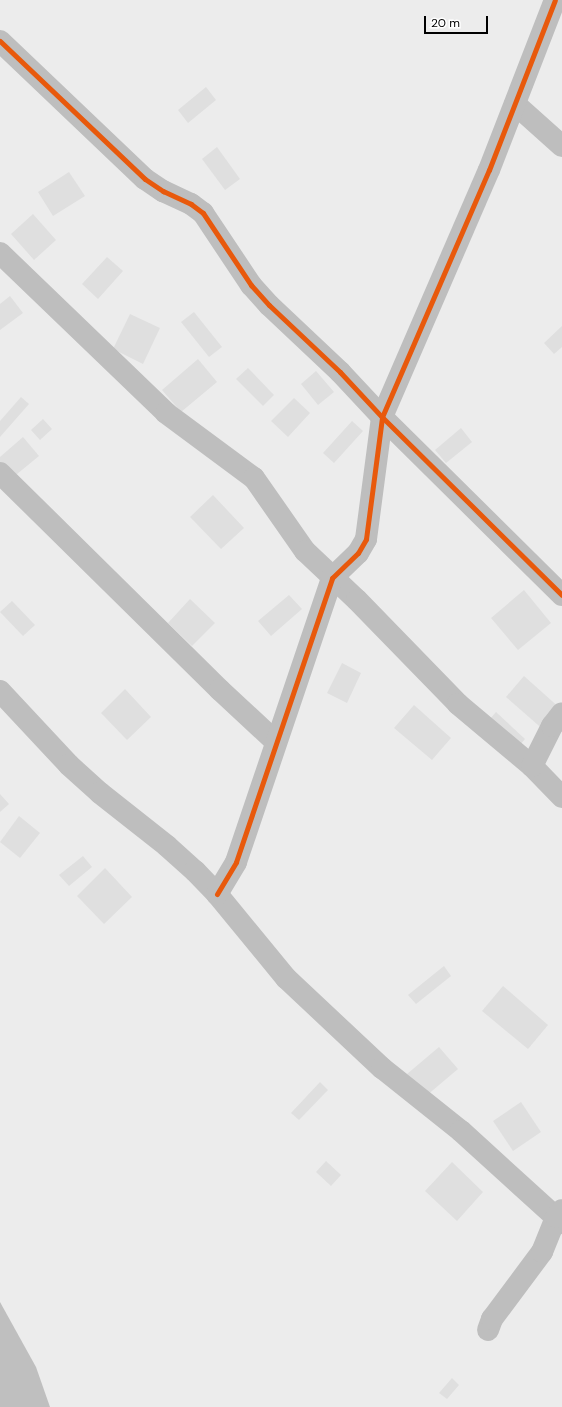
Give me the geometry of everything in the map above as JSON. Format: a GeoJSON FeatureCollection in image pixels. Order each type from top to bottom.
{"type":"FeatureCollection","features":[{"type":"Feature","properties":{"kind":"street"},"geometry":{"type":"LineString","coordinates":[[217,894],[236,862],[332,578],[358,553],[366,539],[382,417],[489,170],[554,0]]}},
{"type":"Feature","properties":{"kind":"street"},"geometry":{"type":"LineString","coordinates":[[0,41],[145,179],[163,191],[190,204],[203,213],[251,285],[268,305],[340,372],[382,417],[562,595]]}},
{"type":"Feature","properties":{"kind":"street"},"geometry":{"type":"LineString","coordinates":[[515,104],[562,146]]}},
{"type":"Feature","properties":{"kind":"street"},"geometry":{"type":"LineString","coordinates":[[0,253],[166,413],[254,478],[305,551],[357,600],[458,704],[532,766],[562,797]]}},
{"type":"Feature","properties":{"kind":"street"},"geometry":{"type":"LineString","coordinates":[[0,473],[220,690],[276,742]]}},
{"type":"Feature","properties":{"kind":"street"},"geometry":{"type":"LineString","coordinates":[[0,691],[69,765],[100,793],[167,846],[195,871],[217,894],[286,978],[382,1068],[461,1131],[560,1217],[542,1252],[492,1319],[488,1330]]}},
{"type":"Feature","properties":{"kind":"street"},"geometry":{"type":"LineString","coordinates":[[532,766],[552,726],[562,713]]}},
{"type":"Feature","properties":{"kind":"shaded area"},"geometry":{"type":"Polygon","coordinates":[[[0,0],[562,0],[562,1407],[0,1407],[0,0]]]}},
{"type":"Feature","properties":{"kind":"shaded area"},"geometry":{"type":"Polygon","coordinates":[[[0,1302],[36,1367],[50,1407],[0,1407],[0,1302]]]}},
{"type":"Feature","properties":{"kind":"building"},"geometry":{"type":"Polygon","coordinates":[[[206,87],[216,100],[188,123],[178,110],[206,87]]]}},
{"type":"Feature","properties":{"kind":"building"},"geometry":{"type":"Polygon","coordinates":[[[217,147],[240,179],[225,190],[202,159],[217,147]]]}},
{"type":"Feature","properties":{"kind":"building"},"geometry":{"type":"Polygon","coordinates":[[[69,172],[85,196],[53,216],[38,192],[69,172]]]}},
{"type":"Feature","properties":{"kind":"building"},"geometry":{"type":"Polygon","coordinates":[[[33,214],[56,240],[34,260],[11,234],[33,214]]]}},
{"type":"Feature","properties":{"kind":"building"},"geometry":{"type":"Polygon","coordinates":[[[107,257],[123,271],[98,299],[82,284],[107,257]]]}},
{"type":"Feature","properties":{"kind":"building"},"geometry":{"type":"Polygon","coordinates":[[[10,296],[23,313],[0,330],[0,304],[10,296]]]}},
{"type":"Feature","properties":{"kind":"building"},"geometry":{"type":"Polygon","coordinates":[[[194,312],[222,347],[209,357],[181,322],[194,312]]]}},
{"type":"Feature","properties":{"kind":"building"},"geometry":{"type":"Polygon","coordinates":[[[130,314],[160,328],[143,364],[113,349],[130,314]]]}},
{"type":"Feature","properties":{"kind":"building"},"geometry":{"type":"Polygon","coordinates":[[[562,326],[562,347],[554,354],[544,343],[562,326]]]}},
{"type":"Feature","properties":{"kind":"building"},"geometry":{"type":"Polygon","coordinates":[[[198,359],[217,382],[181,412],[162,390],[198,359]]]}},
{"type":"Feature","properties":{"kind":"building"},"geometry":{"type":"Polygon","coordinates":[[[248,368],[274,395],[263,406],[236,379],[248,368]]]}},
{"type":"Feature","properties":{"kind":"building"},"geometry":{"type":"Polygon","coordinates":[[[316,371],[334,392],[318,405],[301,384],[316,371]]]}},
{"type":"Feature","properties":{"kind":"building"},"geometry":{"type":"Polygon","coordinates":[[[21,397],[29,404],[0,437],[0,421],[21,397]]]}},
{"type":"Feature","properties":{"kind":"building"},"geometry":{"type":"Polygon","coordinates":[[[294,398],[310,413],[288,437],[271,421],[294,398]]]}},
{"type":"Feature","properties":{"kind":"building"},"geometry":{"type":"Polygon","coordinates":[[[43,419],[52,429],[40,440],[31,430],[43,419]]]}},
{"type":"Feature","properties":{"kind":"building"},"geometry":{"type":"Polygon","coordinates":[[[352,421],[363,431],[334,463],[323,453],[352,421]]]}},
{"type":"Feature","properties":{"kind":"building"},"geometry":{"type":"Polygon","coordinates":[[[461,428],[472,442],[446,463],[435,450],[461,428]]]}},
{"type":"Feature","properties":{"kind":"building"},"geometry":{"type":"Polygon","coordinates":[[[23,437],[39,456],[11,479],[0,466],[0,457],[23,437]]]}},
{"type":"Feature","properties":{"kind":"building"},"geometry":{"type":"Polygon","coordinates":[[[213,495],[244,528],[221,549],[190,517],[213,495]]]}},
{"type":"Feature","properties":{"kind":"building"},"geometry":{"type":"Polygon","coordinates":[[[524,590],[551,623],[518,650],[491,618],[524,590]]]}},
{"type":"Feature","properties":{"kind":"building"},"geometry":{"type":"Polygon","coordinates":[[[289,595],[302,609],[271,636],[258,621],[289,595]]]}},
{"type":"Feature","properties":{"kind":"building"},"geometry":{"type":"Polygon","coordinates":[[[190,599],[215,623],[192,646],[168,623],[190,599]]]}},
{"type":"Feature","properties":{"kind":"building"},"geometry":{"type":"Polygon","coordinates":[[[12,601],[35,625],[23,636],[0,612],[12,601]]]}},
{"type":"Feature","properties":{"kind":"building"},"geometry":{"type":"Polygon","coordinates":[[[342,663],[361,673],[347,703],[327,693],[342,663]]]}},
{"type":"Feature","properties":{"kind":"building"},"geometry":{"type":"Polygon","coordinates":[[[524,676],[562,710],[546,732],[506,697],[524,676]]]}},
{"type":"Feature","properties":{"kind":"building"},"geometry":{"type":"Polygon","coordinates":[[[125,689],[151,717],[127,740],[101,713],[125,689]]]}},
{"type":"Feature","properties":{"kind":"building"},"geometry":{"type":"Polygon","coordinates":[[[414,705],[451,738],[432,760],[394,728],[414,705]]]}},
{"type":"Feature","properties":{"kind":"building"},"geometry":{"type":"Polygon","coordinates":[[[496,712],[525,739],[513,753],[483,727],[496,712]]]}},
{"type":"Feature","properties":{"kind":"building"},"geometry":{"type":"Polygon","coordinates":[[[0,794],[9,804],[0,812],[0,794]]]}},
{"type":"Feature","properties":{"kind":"building"},"geometry":{"type":"Polygon","coordinates":[[[19,816],[40,833],[20,858],[0,842],[19,816]]]}},
{"type":"Feature","properties":{"kind":"building"},"geometry":{"type":"Polygon","coordinates":[[[83,856],[92,867],[69,886],[59,875],[83,856]]]}},
{"type":"Feature","properties":{"kind":"building"},"geometry":{"type":"Polygon","coordinates":[[[105,868],[132,897],[104,924],[77,896],[105,868]]]}},
{"type":"Feature","properties":{"kind":"building"},"geometry":{"type":"Polygon","coordinates":[[[444,966],[451,976],[416,1004],[408,995],[444,966]]]}},
{"type":"Feature","properties":{"kind":"building"},"geometry":{"type":"Polygon","coordinates":[[[503,986],[548,1025],[528,1049],[482,1011],[503,986]]]}},
{"type":"Feature","properties":{"kind":"building"},"geometry":{"type":"Polygon","coordinates":[[[439,1047],[458,1069],[426,1096],[407,1074],[439,1047]]]}},
{"type":"Feature","properties":{"kind":"building"},"geometry":{"type":"Polygon","coordinates":[[[320,1082],[328,1090],[299,1120],[291,1113],[320,1082]]]}},
{"type":"Feature","properties":{"kind":"building"},"geometry":{"type":"Polygon","coordinates":[[[521,1102],[541,1132],[513,1151],[493,1121],[521,1102]]]}},
{"type":"Feature","properties":{"kind":"building"},"geometry":{"type":"Polygon","coordinates":[[[326,1161],[341,1175],[331,1186],[316,1172],[326,1161]]]}},
{"type":"Feature","properties":{"kind":"building"},"geometry":{"type":"Polygon","coordinates":[[[452,1162],[483,1192],[457,1221],[425,1191],[452,1162]]]}},
{"type":"Feature","properties":{"kind":"building"},"geometry":{"type":"Polygon","coordinates":[[[452,1378],[459,1385],[447,1399],[439,1393],[452,1378]]]}},
{"type":"Feature","properties":{"kind":"cycle path"},"geometry":{"type":"LineString","coordinates":[[217,894],[236,862],[332,578],[358,553],[366,539],[382,417],[489,170],[555,0]]}},
{"type":"Feature","properties":{"kind":"cycle path"},"geometry":{"type":"LineString","coordinates":[[0,41],[145,179],[163,191],[191,204],[203,213],[251,285],[269,305],[340,372],[382,417],[562,595]]}}]}
